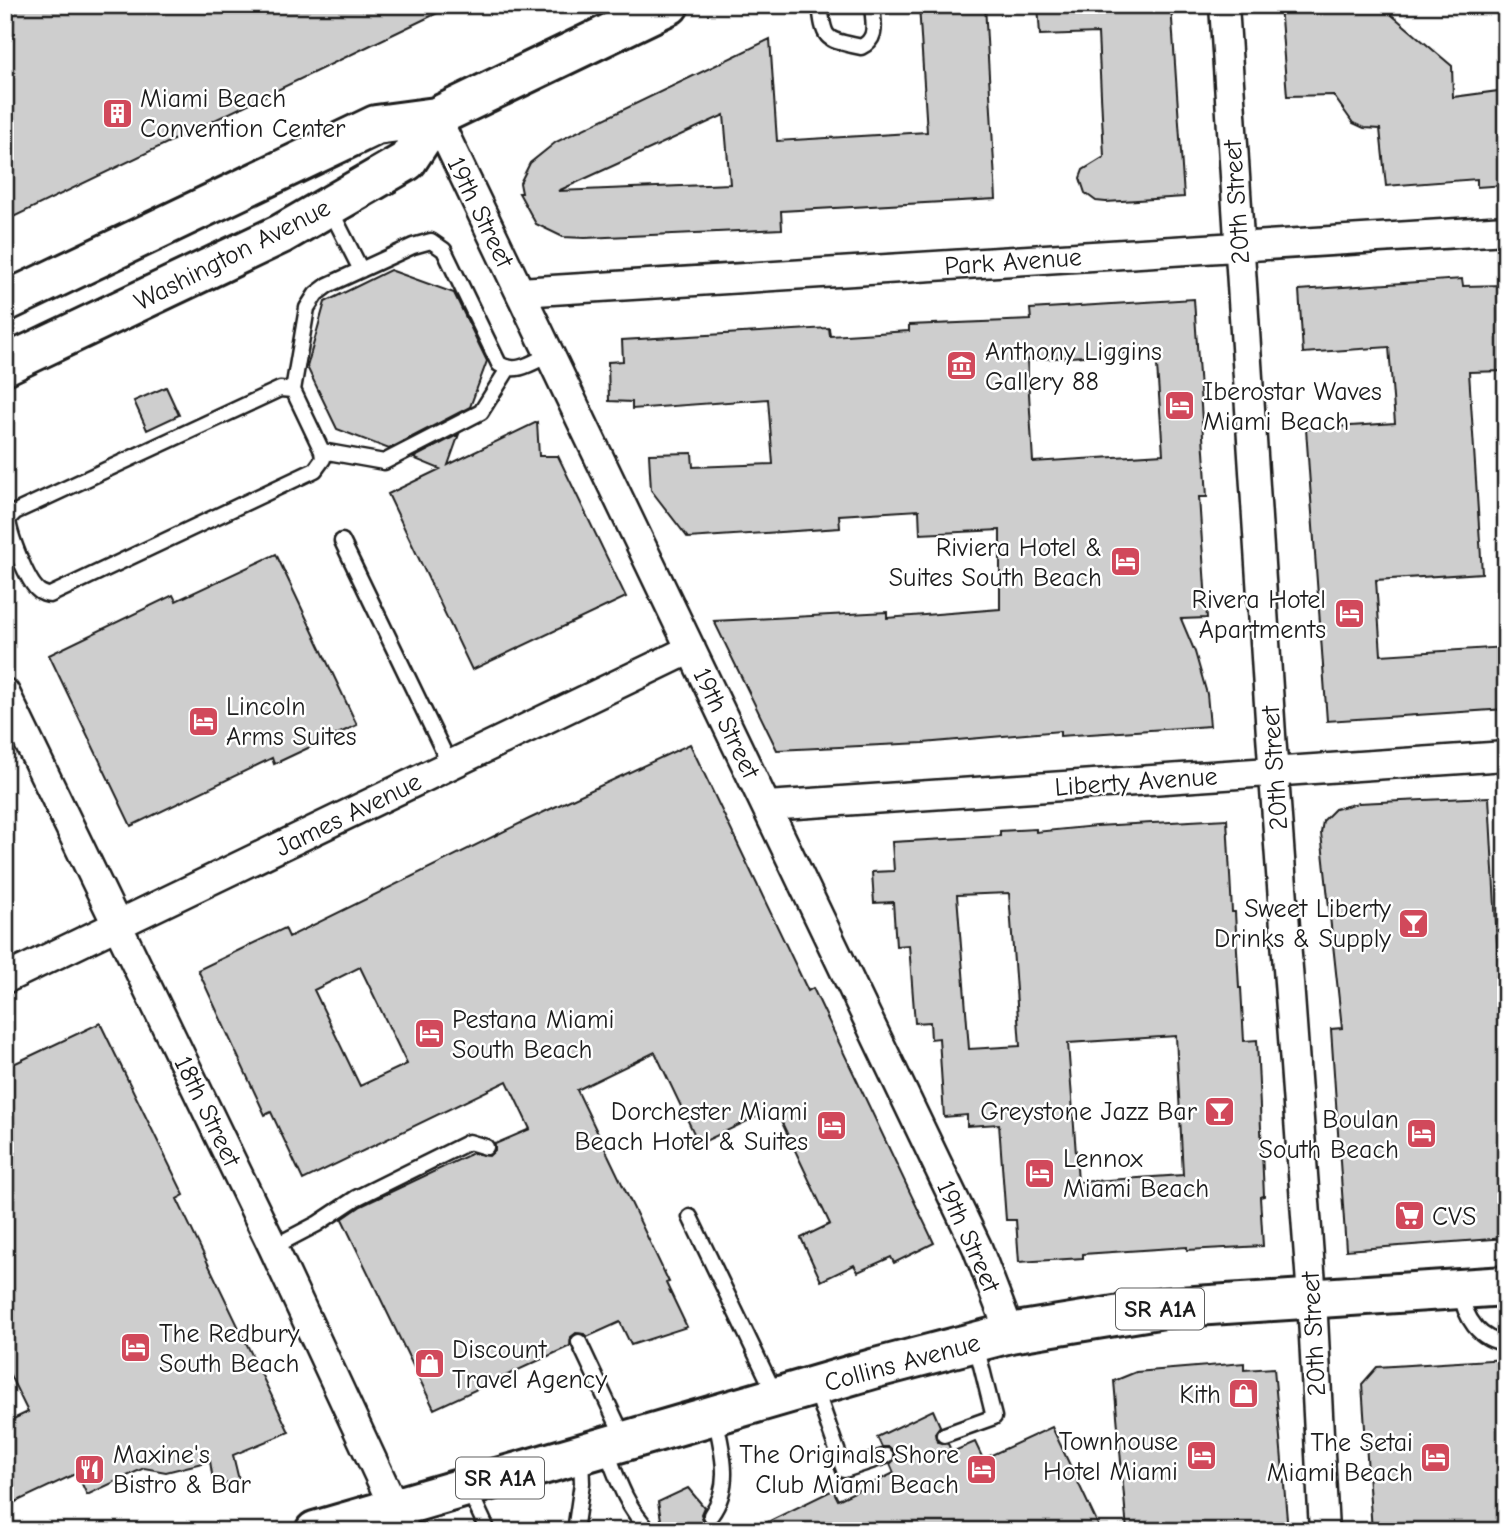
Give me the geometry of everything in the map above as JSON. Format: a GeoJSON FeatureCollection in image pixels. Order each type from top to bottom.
{"type":"FeatureCollection","features":[{"type":"Feature","properties":{"kind":"main road","name":"Washington Avenue"},"geometry":{"type":"LineString","coordinates":[[5,302],[376,125],[436,117],[669,5]]}},
{"type":"Feature","properties":{"kind":"main road","name":"Washington Avenue"},"geometry":{"type":"LineString","coordinates":[[5,365],[281,234],[407,161],[436,117]]}},
{"type":"Feature","properties":{"kind":"main road","name":"Collins Avenue"},"geometry":{"type":"LineString","coordinates":[[315,1531],[400,1520],[468,1487],[814,1386],[993,1338],[1164,1308],[1506,1286]]}},
{"type":"Feature","properties":{"kind":"street","name":"20th Street"},"geometry":{"type":"LineString","coordinates":[[1224,5],[1274,772],[1312,1298],[1324,1531]]}},
{"type":"Feature","properties":{"kind":"street","name":"19th Street"},"geometry":{"type":"LineString","coordinates":[[436,117],[977,1247],[993,1338]]}},
{"type":"Feature","properties":{"kind":"street","name":"Park Avenue"},"geometry":{"type":"LineString","coordinates":[[520,292],[1506,230]]}},
{"type":"Feature","properties":{"kind":"street","name":"James Avenue"},"geometry":{"type":"LineString","coordinates":[[5,979],[691,649]]}},
{"type":"Feature","properties":{"kind":"street","name":"18th Street"},"geometry":{"type":"LineString","coordinates":[[5,693],[273,1247],[400,1520]]}},
{"type":"Feature","properties":{"kind":"street","name":"Liberty Avenue"},"geometry":{"type":"LineString","coordinates":[[767,806],[1506,756]]}},
{"type":"Feature","properties":{"kind":"lane"},"geometry":{"type":"LineString","coordinates":[[820,5],[823,31],[827,37],[861,47],[870,42],[874,35],[872,5]]}},
{"type":"Feature","properties":{"kind":"lane"},"geometry":{"type":"LineString","coordinates":[[329,206],[361,271]]}},
{"type":"Feature","properties":{"kind":"lane"},"geometry":{"type":"LineString","coordinates":[[293,390],[280,389],[15,512],[8,519],[9,530],[33,584],[40,592],[50,595],[315,470],[323,459],[322,451],[293,390],[306,308],[316,294],[328,285],[413,246],[431,241],[444,250],[499,363],[508,369],[520,368],[550,354]]}},
{"type":"Feature","properties":{"kind":"lane"},"geometry":{"type":"LineString","coordinates":[[322,451],[384,461],[481,412],[508,369]]}},
{"type":"Feature","properties":{"kind":"lane"},"geometry":{"type":"LineString","coordinates":[[342,541],[450,765]]}},
{"type":"Feature","properties":{"kind":"lane"},"geometry":{"type":"LineString","coordinates":[[273,1247],[317,1224],[356,1198],[469,1142],[486,1147]]}},
{"type":"Feature","properties":{"kind":"lane"},"geometry":{"type":"LineString","coordinates":[[690,1217],[776,1397]]}},
{"type":"Feature","properties":{"kind":"lane"},"geometry":{"type":"LineString","coordinates":[[1459,1289],[1468,1318],[1480,1333],[1494,1342],[1506,1343]]}},
{"type":"Feature","properties":{"kind":"lane"},"geometry":{"type":"LineString","coordinates":[[944,1436],[994,1417],[993,1338]]}},
{"type":"Feature","properties":{"kind":"lane"},"geometry":{"type":"LineString","coordinates":[[579,1342],[604,1448],[626,1500],[639,1521],[650,1531]]}},
{"type":"Feature","properties":{"kind":"lane"},"geometry":{"type":"LineString","coordinates":[[814,1386],[844,1470],[886,1455]]}},
{"type":"Feature","properties":{"kind":"lane"},"geometry":{"type":"LineString","coordinates":[[711,1515],[720,1503],[725,1467],[715,1415]]}},
{"type":"Feature","properties":{"kind":"lane"},"geometry":{"type":"LineString","coordinates":[[575,1531],[582,1483],[604,1448]]}},
{"type":"Feature","properties":{"kind":"lane"},"geometry":{"type":"LineString","coordinates":[[468,1487],[488,1531]]}},
{"type":"Feature","properties":{"kind":"building","name":"Miami Beach Convention Center"},"geometry":{"type":"Polygon","coordinates":[[[5,5],[454,5],[5,221],[5,5]]]}},
{"type":"Feature","properties":{"kind":"building"},"geometry":{"type":"Polygon","coordinates":[[[919,5],[985,5],[996,199],[781,211],[782,229],[585,238],[563,237],[536,224],[519,193],[522,193],[520,183],[530,163],[556,142],[770,39],[777,141],[927,132],[919,5]],[[724,115],[558,191],[730,184],[724,115]]]}},
{"type":"Feature","properties":{"kind":"building"},"geometry":{"type":"Polygon","coordinates":[[[1038,5],[1171,5],[1184,197],[1106,202],[1096,201],[1085,193],[1080,178],[1083,170],[1104,157],[1098,33],[1040,35],[1038,5]]]}},
{"type":"Feature","properties":{"kind":"building"},"geometry":{"type":"Polygon","coordinates":[[[1280,5],[1380,5],[1452,66],[1453,97],[1506,90],[1506,185],[1477,187],[1477,179],[1386,186],[1380,129],[1364,128],[1353,123],[1333,95],[1287,96],[1280,5]]]}},
{"type":"Feature","properties":{"kind":"building"},"geometry":{"type":"Polygon","coordinates":[[[390,270],[454,293],[487,361],[470,407],[389,449],[337,429],[307,367],[325,302],[390,270]]]}},
{"type":"Feature","properties":{"kind":"building"},"geometry":{"type":"Polygon","coordinates":[[[1462,279],[1463,286],[1506,285],[1506,371],[1469,372],[1482,573],[1376,580],[1381,655],[1506,647],[1506,709],[1327,721],[1306,429],[1395,423],[1389,347],[1303,353],[1299,290],[1462,279]]]}},
{"type":"Feature","properties":{"kind":"building"},"geometry":{"type":"Polygon","coordinates":[[[1194,299],[1207,497],[1199,497],[1207,618],[1181,619],[1195,652],[1207,694],[1210,726],[1060,736],[1060,731],[923,743],[777,750],[714,621],[887,612],[887,618],[1000,609],[1000,530],[920,534],[919,510],[839,515],[840,528],[688,538],[651,490],[649,454],[692,453],[693,467],[773,464],[768,399],[632,409],[632,402],[609,401],[608,362],[623,361],[622,340],[829,328],[830,336],[909,331],[909,325],[1031,320],[1030,309],[1194,299]],[[1156,351],[1027,360],[1033,462],[1163,454],[1156,351]]]}},
{"type":"Feature","properties":{"kind":"building"},"geometry":{"type":"Polygon","coordinates":[[[166,387],[179,415],[147,430],[134,401],[166,387]]]}},
{"type":"Feature","properties":{"kind":"building"},"geometry":{"type":"Polygon","coordinates":[[[537,422],[539,456],[558,456],[626,597],[472,670],[388,494],[440,469],[413,458],[459,434],[448,465],[537,422]]]}},
{"type":"Feature","properties":{"kind":"building"},"geometry":{"type":"Polygon","coordinates":[[[276,554],[357,725],[274,764],[272,758],[131,826],[49,655],[173,595],[176,601],[276,554]]]}},
{"type":"Feature","properties":{"kind":"building"},"geometry":{"type":"Polygon","coordinates":[[[690,744],[808,991],[813,988],[934,1243],[894,1263],[891,1257],[858,1272],[854,1265],[821,1281],[801,1238],[830,1224],[775,1108],[699,1144],[655,1052],[577,1090],[669,1282],[666,1283],[687,1327],[631,1345],[620,1322],[587,1337],[576,1333],[571,1337],[570,1346],[434,1409],[342,1219],[361,1206],[473,1153],[489,1156],[495,1150],[495,1144],[530,1129],[507,1081],[303,1180],[271,1112],[265,1115],[198,970],[285,928],[289,937],[529,819],[690,744]],[[360,967],[314,990],[360,1086],[407,1064],[360,967]]]}},
{"type":"Feature","properties":{"kind":"building"},"geometry":{"type":"Polygon","coordinates":[[[1489,797],[1501,1017],[1506,1017],[1506,1238],[1346,1250],[1331,1029],[1342,1028],[1321,833],[1323,821],[1335,809],[1358,803],[1489,797]]]}},
{"type":"Feature","properties":{"kind":"building"},"geometry":{"type":"Polygon","coordinates":[[[1227,819],[1232,912],[1235,912],[1244,1041],[1257,1040],[1264,1196],[1260,1197],[1263,1246],[1187,1250],[1187,1247],[1083,1254],[1083,1258],[1019,1262],[1016,1220],[1006,1220],[999,1124],[967,1126],[967,1115],[944,1117],[939,1038],[931,1039],[930,1022],[915,1023],[909,945],[896,946],[893,902],[874,903],[872,872],[894,871],[892,842],[1000,836],[1000,831],[1036,829],[1036,832],[1227,819]],[[1009,893],[957,895],[969,1049],[1020,1046],[1009,893]],[[1176,1036],[1068,1043],[1078,1182],[1183,1175],[1176,1036]]]}},
{"type":"Feature","properties":{"kind":"building"},"geometry":{"type":"Polygon","coordinates":[[[100,1023],[184,1195],[177,1199],[289,1432],[233,1455],[239,1480],[214,1487],[210,1461],[166,1472],[144,1468],[87,1495],[77,1473],[5,1507],[5,1423],[28,1412],[5,1365],[5,1068],[100,1023]]]}},
{"type":"Feature","properties":{"kind":"building","name":"The Setai Miami Beach"},"geometry":{"type":"Polygon","coordinates":[[[1506,1359],[1506,1531],[1372,1531],[1362,1384],[1377,1367],[1506,1359]]]}},
{"type":"Feature","properties":{"kind":"building","name":"Townhouse Hotel Miami"},"geometry":{"type":"Polygon","coordinates":[[[1244,1363],[1244,1370],[1274,1368],[1288,1531],[1127,1531],[1114,1381],[1136,1372],[1244,1363]]]}},
{"type":"Feature","properties":{"kind":"building","name":"The Originals Shore Club Miami Beach"},"geometry":{"type":"Polygon","coordinates":[[[933,1410],[940,1426],[935,1433],[937,1442],[948,1444],[952,1452],[975,1442],[983,1459],[1052,1427],[1101,1531],[749,1531],[833,1490],[838,1500],[894,1473],[890,1464],[895,1459],[895,1452],[889,1447],[882,1447],[877,1437],[933,1410]]]}},
{"type":"Feature","properties":{"kind":"building"},"geometry":{"type":"Polygon","coordinates":[[[688,1488],[704,1507],[701,1514],[703,1520],[710,1525],[717,1523],[723,1531],[663,1531],[658,1502],[688,1488]]]}},
{"type":"Feature","properties":{"kind":"place","name":"Miami Beach Convention Center"},"geometry":{"type":"Point","coordinates":[117,113]}},
{"type":"Feature","properties":{"kind":"place","name":"Anthony Liggins Gallery 88"},"geometry":{"type":"Point","coordinates":[962,366]}},
{"type":"Feature","properties":{"kind":"place","name":"Iberostar Waves Miami Beach"},"geometry":{"type":"Point","coordinates":[1180,406]}},
{"type":"Feature","properties":{"kind":"place","name":"Riviera Hotel & Suites South Beach"},"geometry":{"type":"Point","coordinates":[1125,562]}},
{"type":"Feature","properties":{"kind":"place","name":"Rivera Hotel Apartments"},"geometry":{"type":"Point","coordinates":[1349,614]}},
{"type":"Feature","properties":{"kind":"place","name":"Lincoln Arms Suites"},"geometry":{"type":"Point","coordinates":[203,721]}},
{"type":"Feature","properties":{"kind":"place","name":"Sweet Liberty Drinks & Supply"},"geometry":{"type":"Point","coordinates":[1414,923]}},
{"type":"Feature","properties":{"kind":"place","name":"Pestana Miami South Beach"},"geometry":{"type":"Point","coordinates":[429,1034]}},
{"type":"Feature","properties":{"kind":"place","name":"Greystone Jazz Bar"},"geometry":{"type":"Point","coordinates":[1220,1111]}},
{"type":"Feature","properties":{"kind":"place","name":"Dorchester Miami Beach Hotel & Suites"},"geometry":{"type":"Point","coordinates":[831,1126]}},
{"type":"Feature","properties":{"kind":"place","name":"Boulan South Beach"},"geometry":{"type":"Point","coordinates":[1422,1134]}},
{"type":"Feature","properties":{"kind":"place","name":"Lennox Miami Beach"},"geometry":{"type":"Point","coordinates":[1040,1173]}},
{"type":"Feature","properties":{"kind":"place","name":"CVS"},"geometry":{"type":"Point","coordinates":[1409,1216]}},
{"type":"Feature","properties":{"kind":"place","name":"The Redbury South Beach"},"geometry":{"type":"Point","coordinates":[136,1348]}},
{"type":"Feature","properties":{"kind":"place","name":"Discount Travel Agency"},"geometry":{"type":"Point","coordinates":[429,1364]}},
{"type":"Feature","properties":{"kind":"place","name":"Kith"},"geometry":{"type":"Point","coordinates":[1244,1394]}},
{"type":"Feature","properties":{"kind":"place","name":"Townhouse Hotel Miami"},"geometry":{"type":"Point","coordinates":[1201,1456]}},
{"type":"Feature","properties":{"kind":"place","name":"The Setai Miami Beach"},"geometry":{"type":"Point","coordinates":[1436,1457]}},
{"type":"Feature","properties":{"kind":"place","name":"Maxine's Bistro & Bar"},"geometry":{"type":"Point","coordinates":[90,1469]}},
{"type":"Feature","properties":{"kind":"place","name":"The Originals Shore Club Miami Beach"},"geometry":{"type":"Point","coordinates":[982,1469]}}]}
